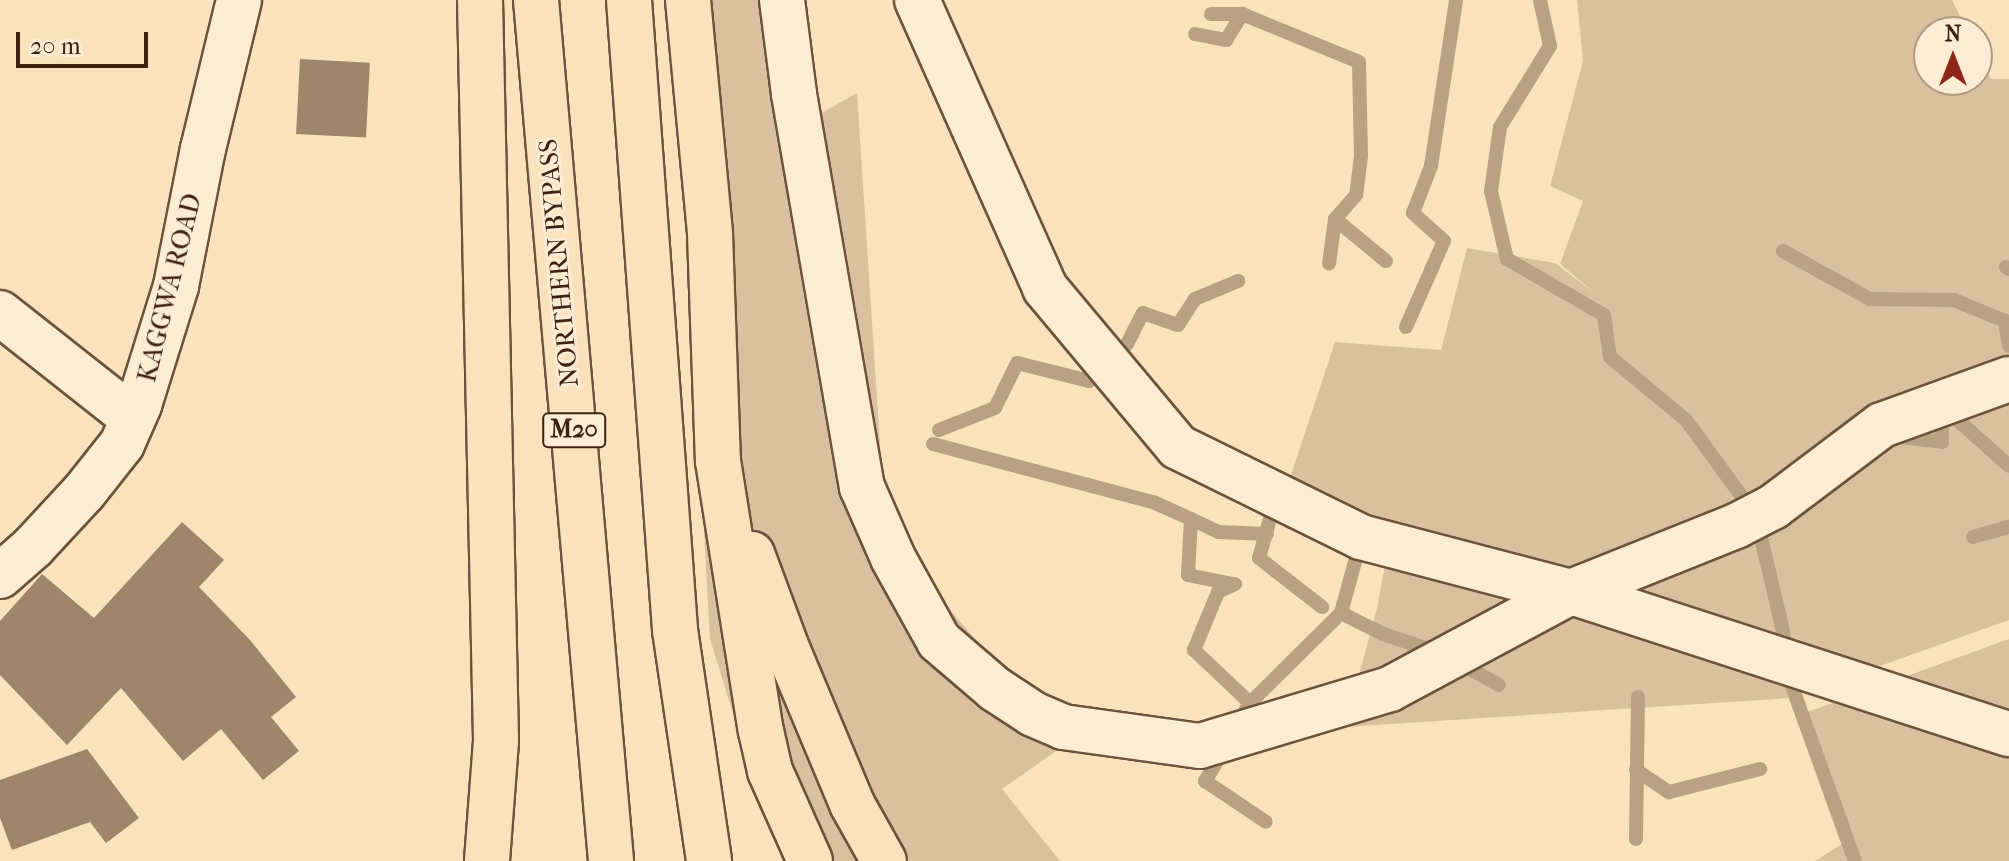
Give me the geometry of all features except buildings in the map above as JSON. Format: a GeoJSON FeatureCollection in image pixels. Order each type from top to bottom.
{"type":"FeatureCollection","features":[{"type":"Feature","properties":{"kind":"highway"},"geometry":{"type":"LineString","coordinates":[[480,0],[496,741],[487,861]]}},
{"type":"Feature","properties":{"kind":"highway","name":"NORTHERN BYPASS"},"geometry":{"type":"LineString","coordinates":[[536,0],[611,861]]}},
{"type":"Feature","properties":{"kind":"highway"},"geometry":{"type":"LineString","coordinates":[[629,0],[675,630],[709,861]]}},
{"type":"Feature","properties":{"kind":"highway"},"geometry":{"type":"LineString","coordinates":[[688,0],[710,234],[718,461],[770,771],[810,861]]}},
{"type":"Feature","properties":{"kind":"highway"},"geometry":{"type":"LineString","coordinates":[[718,461],[786,646],[852,804],[884,861]]}},
{"type":"Feature","properties":{"kind":"street","name":"KAGGWA ROAD"},"geometry":{"type":"LineString","coordinates":[[0,576],[33,547],[84,492],[122,444],[133,418],[153,368],[176,286],[203,149],[239,0]]}},
{"type":"Feature","properties":{"kind":"street"},"geometry":{"type":"LineString","coordinates":[[782,0],[794,94],[862,487],[893,558],[939,641],[995,689],[1033,714],[1063,727],[1200,746],[1390,689],[1571,592],[1755,517],[1873,432],[2009,379]]}},
{"type":"Feature","properties":{"kind":"street"},"geometry":{"type":"LineString","coordinates":[[917,0],[1045,288],[1178,447],[1361,537],[1571,592],[2009,734]]}},
{"type":"Feature","properties":{"kind":"street"},"geometry":{"type":"LineString","coordinates":[[0,313],[133,418]]}},
{"type":"Feature","properties":{"kind":"shaded area"},"geometry":{"type":"Polygon","coordinates":[[[674,0],[774,0],[797,127],[857,93],[886,536],[1066,744],[1002,789],[1060,861],[786,861],[759,797],[710,639],[674,0]]]}},
{"type":"Feature","properties":{"kind":"shaded area"},"geometry":{"type":"Polygon","coordinates":[[[1577,0],[1952,0],[1960,16],[1913,16],[1913,96],[1993,96],[1993,79],[2009,79],[2009,620],[1790,698],[1345,727],[1377,608],[1393,522],[1288,484],[1335,342],[1441,350],[1467,248],[1555,263],[1596,294],[1560,264],[1583,201],[1550,186],[1583,61],[1577,0]]]}},
{"type":"Feature","properties":{"kind":"shaded area"},"geometry":{"type":"Polygon","coordinates":[[[2009,639],[2009,861],[1815,861],[1847,841],[1802,714],[2009,639]]]}},
{"type":"Feature","properties":{"kind":"waterway"},"geometry":{"type":"LineString","coordinates":[[1406,327],[1444,241],[1413,213],[1431,166],[1456,0]]}},
{"type":"Feature","properties":{"kind":"waterway"},"geometry":{"type":"LineString","coordinates":[[1540,0],[1550,46],[1500,127],[1491,191],[1507,259],[1604,315],[1610,357],[1686,420],[1756,516],[1783,631],[1789,678],[1855,861]]}},
{"type":"Feature","properties":{"kind":"waterway"},"geometry":{"type":"LineString","coordinates":[[1211,14],[1242,14],[1359,62],[1361,156],[1356,195],[1335,219],[1329,264]]}},
{"type":"Feature","properties":{"kind":"waterway"},"geometry":{"type":"LineString","coordinates":[[1195,34],[1226,40],[1242,14]]}},
{"type":"Feature","properties":{"kind":"waterway"},"geometry":{"type":"LineString","coordinates":[[1335,219],[1386,261]]}},
{"type":"Feature","properties":{"kind":"waterway"},"geometry":{"type":"LineString","coordinates":[[1783,251],[1870,299],[1954,300],[2005,321],[2009,346]]}},
{"type":"Feature","properties":{"kind":"waterway"},"geometry":{"type":"LineString","coordinates":[[939,430],[995,408],[1017,363],[1089,381],[1127,344],[1143,313],[1178,325],[1195,299],[1238,281]]}},
{"type":"Feature","properties":{"kind":"waterway"},"geometry":{"type":"LineString","coordinates":[[1892,436],[1942,442],[1941,405],[2009,466]]}},
{"type":"Feature","properties":{"kind":"waterway"},"geometry":{"type":"LineString","coordinates":[[933,444],[1153,502],[1191,519],[1188,575],[1233,584]]}},
{"type":"Feature","properties":{"kind":"waterway"},"geometry":{"type":"LineString","coordinates":[[1275,501],[1259,558],[1322,607]]}},
{"type":"Feature","properties":{"kind":"waterway"},"geometry":{"type":"LineString","coordinates":[[1191,519],[1219,532],[1267,534]]}},
{"type":"Feature","properties":{"kind":"waterway"},"geometry":{"type":"LineString","coordinates":[[1973,537],[2009,527]]}},
{"type":"Feature","properties":{"kind":"waterway"},"geometry":{"type":"LineString","coordinates":[[1237,726],[1250,703],[1341,613],[1360,543]]}},
{"type":"Feature","properties":{"kind":"waterway"},"geometry":{"type":"LineString","coordinates":[[1235,584],[1218,592],[1194,650],[1250,703]]}},
{"type":"Feature","properties":{"kind":"waterway"},"geometry":{"type":"LineString","coordinates":[[1341,613],[1383,634],[1437,652]]}},
{"type":"Feature","properties":{"kind":"waterway"},"geometry":{"type":"LineString","coordinates":[[1456,661],[1499,685]]}},
{"type":"Feature","properties":{"kind":"waterway"},"geometry":{"type":"LineString","coordinates":[[1636,839],[1638,697]]}},
{"type":"Feature","properties":{"kind":"waterway"},"geometry":{"type":"LineString","coordinates":[[1225,748],[1205,781],[1266,822]]}},
{"type":"Feature","properties":{"kind":"waterway"},"geometry":{"type":"LineString","coordinates":[[1636,770],[1669,792],[1760,769]]}}]}
